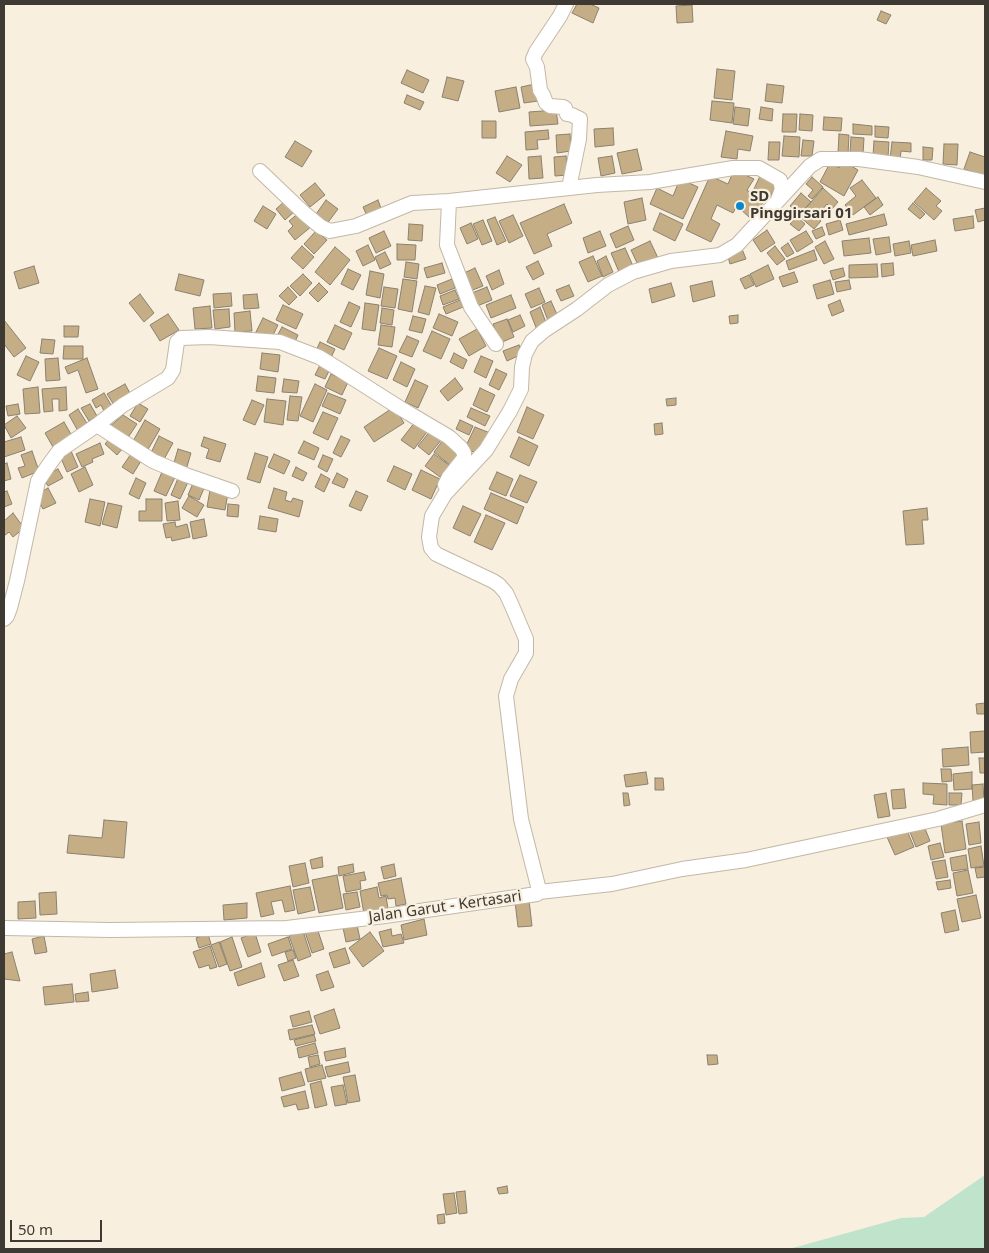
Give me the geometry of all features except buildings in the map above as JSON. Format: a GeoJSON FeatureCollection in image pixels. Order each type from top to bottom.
{"type":"FeatureCollection","features":[{"type":"Feature","properties":{"kind":"street"},"geometry":{"type":"LineString","coordinates":[[566,4],[533,60],[537,67],[540,90],[546,104],[563,107],[567,114],[580,119],[579,139],[569,188]]}},
{"type":"Feature","properties":{"kind":"street","name":"Jalan Garut - Kertasari"},"geometry":{"type":"LineString","coordinates":[[4,928],[127,930],[287,928],[537,894],[539,892],[520,819],[506,696],[511,679],[526,653],[526,639],[506,593],[499,585],[442,558],[431,548],[429,531],[432,516],[445,494],[486,450],[502,425],[521,389],[522,367],[532,341],[608,285],[633,272],[672,261],[720,255],[738,245],[810,166],[821,159],[859,158],[918,167],[985,182]]}},
{"type":"Feature","properties":{"kind":"street"},"geometry":{"type":"LineString","coordinates":[[260,171],[304,213],[321,227],[330,231],[356,226],[412,203],[650,182],[733,168],[759,168],[780,180],[782,189],[778,200]]}},
{"type":"Feature","properties":{"kind":"street"},"geometry":{"type":"LineString","coordinates":[[449,201],[446,245],[471,307],[496,344]]}},
{"type":"Feature","properties":{"kind":"street"},"geometry":{"type":"LineString","coordinates":[[4,619],[10,608],[17,581],[38,481],[59,451],[123,405],[168,378],[174,370],[177,342],[181,338],[209,337],[280,342],[319,358],[343,371],[449,438],[461,448],[464,458],[448,477],[432,516]]}},
{"type":"Feature","properties":{"kind":"street"},"geometry":{"type":"LineString","coordinates":[[97,425],[153,461],[232,491]]}},
{"type":"Feature","properties":{"kind":"street"},"geometry":{"type":"LineString","coordinates":[[539,892],[612,884],[682,869],[746,860],[813,847],[985,805]]}},
{"type":"Feature","properties":{"kind":"green space"},"geometry":{"type":"Polygon","coordinates":[[[985,1175],[985,1249],[789,1249],[901,1218],[924,1217],[985,1175]]]}},
{"type":"Feature","properties":{"kind":"place","name":"SD Pinggirsari 01"},"geometry":{"type":"Point","coordinates":[740,206]}}]}
